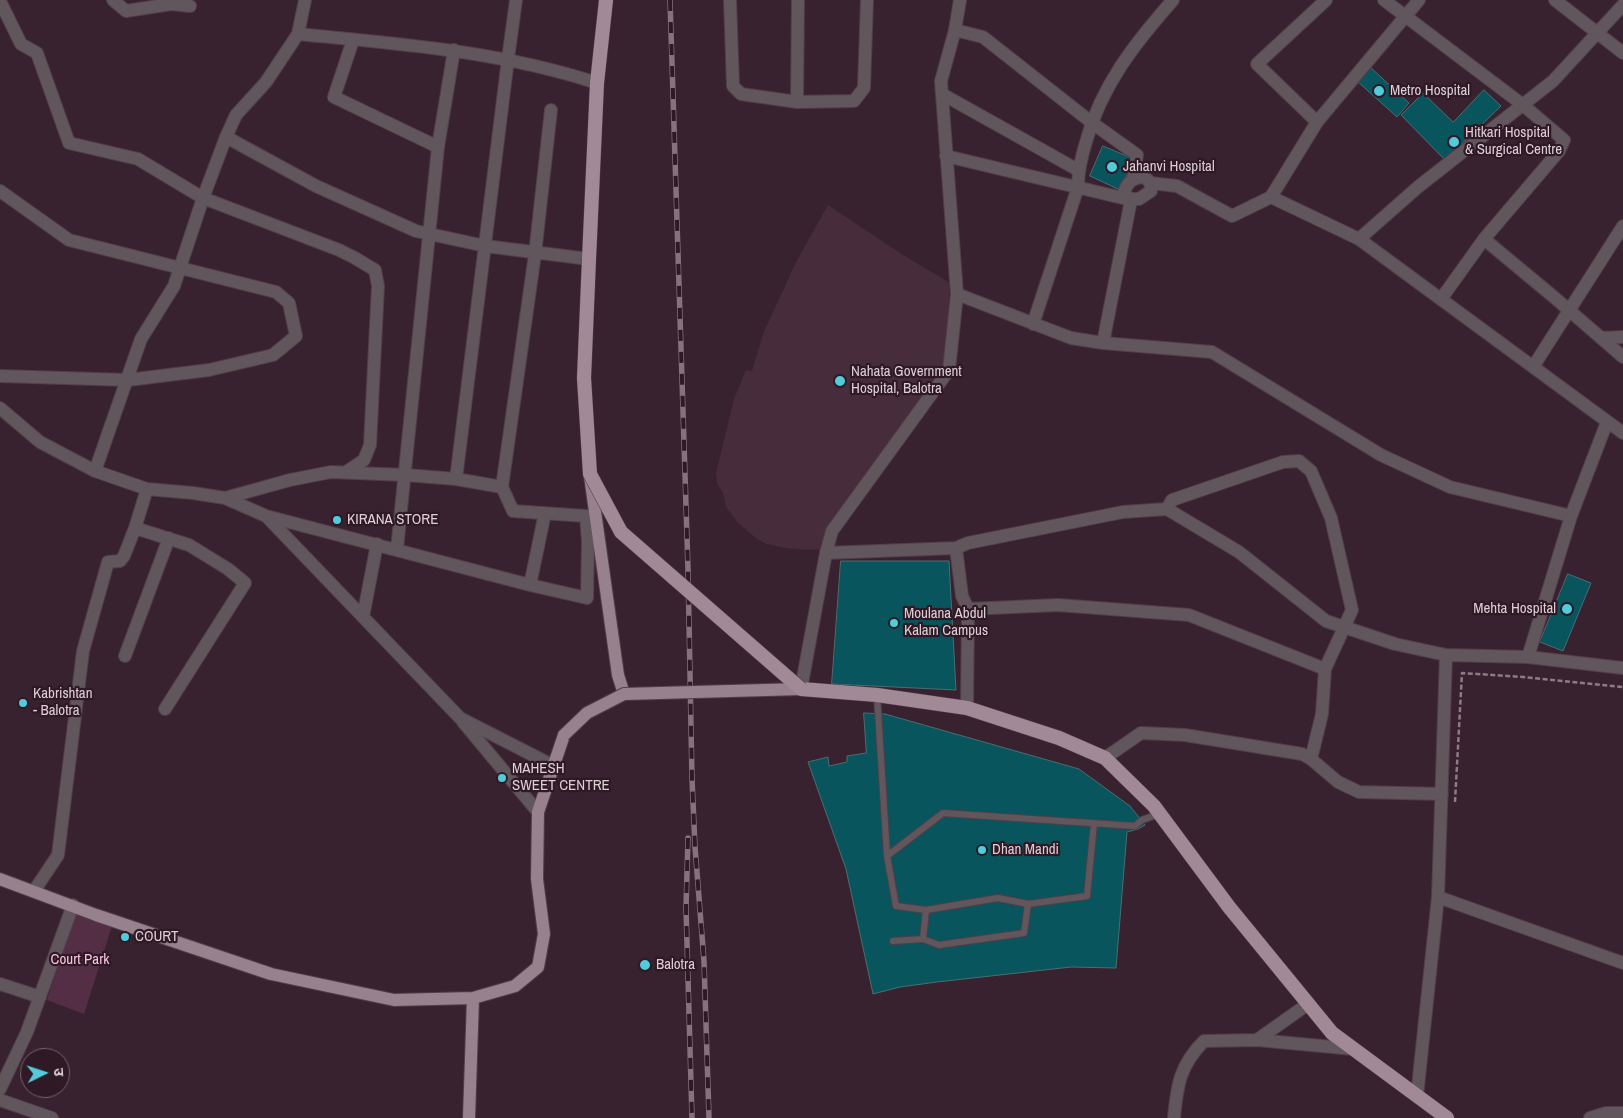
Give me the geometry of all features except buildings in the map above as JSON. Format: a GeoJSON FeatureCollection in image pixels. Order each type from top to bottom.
{"type":"FeatureCollection","features":[{"type":"Feature","properties":{"kind":"highway"},"geometry":{"type":"LineString","coordinates":[[606,0],[597,83],[584,378],[590,474],[621,532],[801,689],[877,695],[967,708],[1060,738],[1105,758],[1159,814],[1229,907],[1332,1032],[1447,1118]]}},
{"type":"Feature","properties":{"kind":"main road"},"geometry":{"type":"LineString","coordinates":[[590,474],[618,675],[624,694]]}},
{"type":"Feature","properties":{"kind":"main road"},"geometry":{"type":"LineString","coordinates":[[0,879],[96,915],[271,974],[394,1000],[473,998],[515,986],[538,967],[544,934],[537,879],[538,812],[552,765],[564,735],[587,713],[624,694],[801,689]]}},
{"type":"Feature","properties":{"kind":"main road"},"geometry":{"type":"LineString","coordinates":[[469,1118],[473,998]]}},
{"type":"Feature","properties":{"kind":"street"},"geometry":{"type":"LineString","coordinates":[[113,0],[126,12],[171,4],[190,6]]}},
{"type":"Feature","properties":{"kind":"street"},"geometry":{"type":"LineString","coordinates":[[95,471],[141,339],[174,286],[203,198],[226,137],[236,116],[266,82],[298,34],[305,0]]}},
{"type":"Feature","properties":{"kind":"street"},"geometry":{"type":"LineString","coordinates":[[456,479],[516,0]]}},
{"type":"Feature","properties":{"kind":"street"},"geometry":{"type":"LineString","coordinates":[[730,0],[733,86],[741,94],[796,102],[854,101],[864,88],[867,0]]}},
{"type":"Feature","properties":{"kind":"street"},"geometry":{"type":"LineString","coordinates":[[796,102],[798,0]]}},
{"type":"Feature","properties":{"kind":"street"},"geometry":{"type":"LineString","coordinates":[[801,689],[826,553],[832,531],[948,370],[957,294],[941,81],[955,30],[960,0]]}},
{"type":"Feature","properties":{"kind":"street"},"geometry":{"type":"LineString","coordinates":[[1033,324],[1078,187],[1078,170],[1091,122],[1117,70],[1144,33],[1173,0]]}},
{"type":"Feature","properties":{"kind":"street"},"geometry":{"type":"LineString","coordinates":[[1317,122],[1257,64],[1326,0]]}},
{"type":"Feature","properties":{"kind":"street"},"geometry":{"type":"LineString","coordinates":[[1384,0],[1523,104],[1564,140],[1559,151],[1484,239],[1441,299]]}},
{"type":"Feature","properties":{"kind":"street"},"geometry":{"type":"LineString","coordinates":[[1131,200],[1124,192],[1127,184],[1134,179],[1145,178],[1150,182],[1177,186],[1232,216],[1271,197],[1317,122],[1419,0]]}},
{"type":"Feature","properties":{"kind":"street"},"geometry":{"type":"LineString","coordinates":[[1555,0],[1623,53]]}},
{"type":"Feature","properties":{"kind":"street"},"geometry":{"type":"LineString","coordinates":[[0,1],[21,44],[37,53],[69,143],[138,159],[203,198],[339,250],[374,270],[378,286],[370,445],[364,460],[346,472]]}},
{"type":"Feature","properties":{"kind":"street"},"geometry":{"type":"LineString","coordinates":[[1359,239],[1418,187],[1553,81],[1623,5]]}},
{"type":"Feature","properties":{"kind":"street"},"geometry":{"type":"LineString","coordinates":[[955,30],[983,37],[1091,122],[1138,155],[1134,179]]}},
{"type":"Feature","properties":{"kind":"street"},"geometry":{"type":"LineString","coordinates":[[298,34],[454,50],[562,71],[597,83]]}},
{"type":"Feature","properties":{"kind":"street"},"geometry":{"type":"LineString","coordinates":[[353,40],[334,97],[438,147]]}},
{"type":"Feature","properties":{"kind":"street"},"geometry":{"type":"LineString","coordinates":[[397,549],[438,147],[454,50]]}},
{"type":"Feature","properties":{"kind":"street"},"geometry":{"type":"LineString","coordinates":[[942,94],[1078,170]]}},
{"type":"Feature","properties":{"kind":"street"},"geometry":{"type":"LineString","coordinates":[[0,408],[40,442],[81,465],[147,489],[225,498],[266,516],[587,598],[588,542],[586,516],[513,512],[502,488],[535,254],[551,110]]}},
{"type":"Feature","properties":{"kind":"street"},"geometry":{"type":"LineString","coordinates":[[226,137],[316,186],[416,231],[485,246],[535,254],[589,259]]}},
{"type":"Feature","properties":{"kind":"street"},"geometry":{"type":"LineString","coordinates":[[946,156],[1131,200],[1140,199],[1151,192],[1150,182]]}},
{"type":"Feature","properties":{"kind":"street"},"geometry":{"type":"LineString","coordinates":[[0,192],[69,240],[276,292],[289,303],[296,336],[273,355],[209,370],[128,380],[0,376]]}},
{"type":"Feature","properties":{"kind":"street"},"geometry":{"type":"LineString","coordinates":[[1271,197],[1359,239],[1623,433]]}},
{"type":"Feature","properties":{"kind":"street"},"geometry":{"type":"LineString","coordinates":[[1102,343],[1131,200]]}},
{"type":"Feature","properties":{"kind":"street"},"geometry":{"type":"LineString","coordinates":[[1533,367],[1623,226]]}},
{"type":"Feature","properties":{"kind":"street"},"geometry":{"type":"LineString","coordinates":[[1484,239],[1623,357]]}},
{"type":"Feature","properties":{"kind":"street"},"geometry":{"type":"LineString","coordinates":[[957,294],[1070,338],[1102,343],[1212,352],[1381,455],[1450,488],[1571,516]]}},
{"type":"Feature","properties":{"kind":"street"},"geometry":{"type":"LineString","coordinates":[[1601,338],[1623,337]]}},
{"type":"Feature","properties":{"kind":"street"},"geometry":{"type":"LineString","coordinates":[[1528,657],[1571,516],[1607,422]]}},
{"type":"Feature","properties":{"kind":"street"},"geometry":{"type":"LineString","coordinates":[[1168,509],[1172,500],[1283,462],[1299,461],[1311,471],[1331,518],[1352,610],[1325,669],[1322,714],[1310,759]]}},
{"type":"Feature","properties":{"kind":"street"},"geometry":{"type":"LineString","coordinates":[[225,498],[290,480],[331,472],[456,479],[502,488]]}},
{"type":"Feature","properties":{"kind":"street"},"geometry":{"type":"LineString","coordinates":[[34,892],[58,855],[83,651],[108,562],[120,561],[124,556],[147,489]]}},
{"type":"Feature","properties":{"kind":"street"},"geometry":{"type":"LineString","coordinates":[[826,553],[956,548],[968,543],[1123,512],[1168,509],[1239,552],[1326,621],[1395,644],[1446,655],[1528,657],[1623,668]]}},
{"type":"Feature","properties":{"kind":"street"},"geometry":{"type":"LineString","coordinates":[[530,584],[545,513]]}},
{"type":"Feature","properties":{"kind":"street"},"geometry":{"type":"LineString","coordinates":[[266,516],[460,718],[538,812]]}},
{"type":"Feature","properties":{"kind":"street"},"geometry":{"type":"LineString","coordinates":[[135,528],[189,544],[228,569],[245,583],[165,709]]}},
{"type":"Feature","properties":{"kind":"street"},"geometry":{"type":"LineString","coordinates":[[125,656],[168,538]]}},
{"type":"Feature","properties":{"kind":"street"},"geometry":{"type":"LineString","coordinates":[[363,617],[376,544]]}},
{"type":"Feature","properties":{"kind":"street"},"geometry":{"type":"LineString","coordinates":[[956,548],[962,596],[968,609],[967,708]]}},
{"type":"Feature","properties":{"kind":"street"},"geometry":{"type":"LineString","coordinates":[[968,609],[1058,605],[1189,615],[1325,669]]}},
{"type":"Feature","properties":{"kind":"street"},"geometry":{"type":"LineString","coordinates":[[1417,1096],[1438,897],[1446,655]]}},
{"type":"Feature","properties":{"kind":"street"},"geometry":{"type":"LineString","coordinates":[[460,718],[552,765]]}},
{"type":"Feature","properties":{"kind":"street"},"geometry":{"type":"LineString","coordinates":[[1105,758],[1141,733],[1185,735],[1302,754],[1338,782],[1359,792],[1442,794]]}},
{"type":"Feature","properties":{"kind":"street"},"geometry":{"type":"LineString","coordinates":[[1438,897],[1623,963]]}},
{"type":"Feature","properties":{"kind":"street"},"geometry":{"type":"LineString","coordinates":[[0,1088],[27,1032],[73,905]]}},
{"type":"Feature","properties":{"kind":"street"},"geometry":{"type":"LineString","coordinates":[[0,984],[40,997]]}},
{"type":"Feature","properties":{"kind":"street"},"geometry":{"type":"LineString","coordinates":[[1257,1040],[1308,1004]]}},
{"type":"Feature","properties":{"kind":"street"},"geometry":{"type":"LineString","coordinates":[[1174,1118],[1176,1092],[1185,1064],[1204,1041],[1257,1040],[1354,1049]]}},
{"type":"Feature","properties":{"kind":"street"},"geometry":{"type":"LineString","coordinates":[[0,1100],[52,1118]]}},
{"type":"Feature","properties":{"kind":"street"},"geometry":{"type":"LineString","coordinates":[[1590,1118],[1606,1112],[1623,1113]]}},
{"type":"Feature","properties":{"kind":"lane"},"geometry":{"type":"LineString","coordinates":[[877,695],[887,856],[896,906],[926,910],[998,898],[1028,904],[1086,896],[1094,824]]}},
{"type":"Feature","properties":{"kind":"lane"},"geometry":{"type":"LineString","coordinates":[[887,856],[943,813],[1135,826],[1142,820],[1159,814]]}},
{"type":"Feature","properties":{"kind":"lane"},"geometry":{"type":"LineString","coordinates":[[893,941],[923,939],[939,945],[1024,933],[1028,904]]}},
{"type":"Feature","properties":{"kind":"lane"},"geometry":{"type":"LineString","coordinates":[[923,939],[926,910]]}},
{"type":"Feature","properties":{"kind":"path"},"geometry":{"type":"LineString","coordinates":[[1455,809],[1462,673],[1523,676],[1623,687]]}},
{"type":"Feature","properties":{"kind":"shaded area","name":"Nahata Government Hospital, Balotra"},"geometry":{"type":"Polygon","coordinates":[[[828,205],[903,255],[950,283],[948,345],[945,370],[824,549],[785,548],[767,544],[757,539],[738,523],[726,507],[723,493],[717,483],[716,473],[734,399],[746,370],[752,371],[763,334],[796,262],[828,205]]]}},
{"type":"Feature","properties":{"kind":"green space","name":"Court Park"},"geometry":{"type":"Polygon","coordinates":[[[75,911],[112,926],[84,1014],[47,1000],[75,911]]]}},
{"type":"Feature","properties":{"kind":"railway"},"geometry":{"type":"LineString","coordinates":[[670,0],[688,569],[692,779],[704,961],[709,1118]]}},
{"type":"Feature","properties":{"kind":"railway"},"geometry":{"type":"LineString","coordinates":[[688,838],[686,908],[692,1118]]}},
{"type":"Feature","properties":{"kind":"place","name":"Metro Hospital"},"geometry":{"type":"Point","coordinates":[1379,91]}},
{"type":"Feature","properties":{"kind":"place","name":"Hitkari Hospital & Surgical Centre"},"geometry":{"type":"Point","coordinates":[1454,142]}},
{"type":"Feature","properties":{"kind":"place","name":"Jahanvi Hospital"},"geometry":{"type":"Point","coordinates":[1112,167]}},
{"type":"Feature","properties":{"kind":"place","name":"Nahata Government Hospital, Balotra"},"geometry":{"type":"Point","coordinates":[840,381]}},
{"type":"Feature","properties":{"kind":"place","name":"KIRANA STORE"},"geometry":{"type":"Point","coordinates":[337,520]}},
{"type":"Feature","properties":{"kind":"place","name":"Mehta Hospital"},"geometry":{"type":"Point","coordinates":[1567,609]}},
{"type":"Feature","properties":{"kind":"place","name":"Moulana Abdul Kalam Campus"},"geometry":{"type":"Point","coordinates":[894,623]}},
{"type":"Feature","properties":{"kind":"place","name":"Kabrishtan - Balotra"},"geometry":{"type":"Point","coordinates":[23,703]}},
{"type":"Feature","properties":{"kind":"place","name":"MAHESH SWEET CENTRE"},"geometry":{"type":"Point","coordinates":[502,778]}},
{"type":"Feature","properties":{"kind":"place","name":"Dhan Mandi"},"geometry":{"type":"Point","coordinates":[982,850]}},
{"type":"Feature","properties":{"kind":"place","name":"COURT"},"geometry":{"type":"Point","coordinates":[125,937]}},
{"type":"Feature","properties":{"kind":"place","name":"Balotra"},"geometry":{"type":"Point","coordinates":[645,965]}}]}
